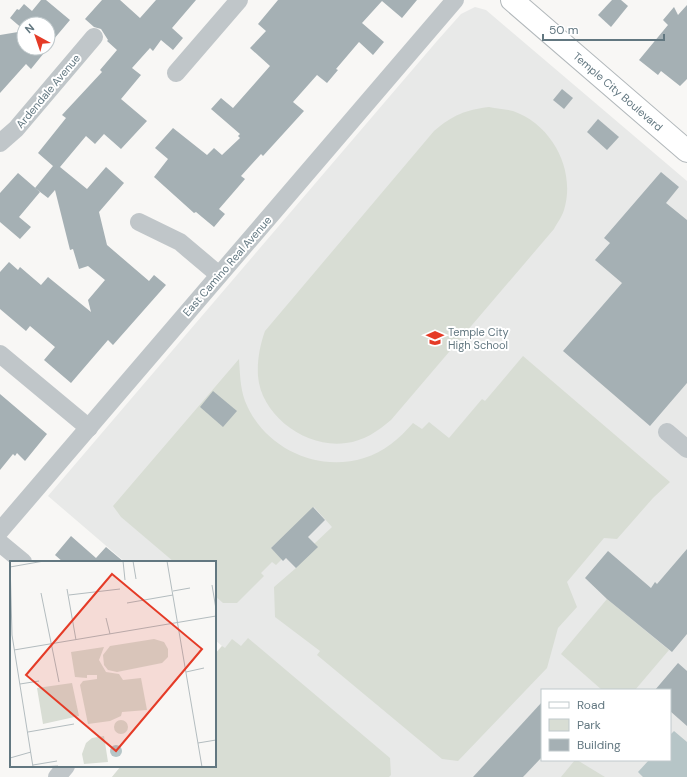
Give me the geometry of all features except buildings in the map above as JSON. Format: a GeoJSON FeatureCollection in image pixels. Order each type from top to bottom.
{"type":"FeatureCollection","features":[{"type":"Feature","properties":{"kind":"main road","name":"Temple City Boulevard"},"geometry":{"type":"LineString","coordinates":[[512,0],[687,151]]}},
{"type":"Feature","properties":{"kind":"street"},"geometry":{"type":"LineString","coordinates":[[176,73],[239,0]]}},
{"type":"Feature","properties":{"kind":"street","name":"East Camino Real Avenue"},"geometry":{"type":"LineString","coordinates":[[0,531],[455,0]]}},
{"type":"Feature","properties":{"kind":"street","name":"Ardendale Avenue"},"geometry":{"type":"LineString","coordinates":[[0,143],[16,129],[94,38]]}},
{"type":"Feature","properties":{"kind":"street"},"geometry":{"type":"LineString","coordinates":[[139,222],[180,242],[219,275]]}},
{"type":"Feature","properties":{"kind":"street"},"geometry":{"type":"LineString","coordinates":[[0,354],[89,428]]}},
{"type":"Feature","properties":{"kind":"street"},"geometry":{"type":"LineString","coordinates":[[668,432],[687,449]]}},
{"type":"Feature","properties":{"kind":"street"},"geometry":{"type":"LineString","coordinates":[[0,543],[22,561]]}},
{"type":"Feature","properties":{"kind":"street"},"geometry":{"type":"LineString","coordinates":[[57,777],[65,767]]}},
{"type":"Feature","properties":{"kind":"shaded area","name":"Temple City High School"},"geometry":{"type":"Polygon","coordinates":[[[475,7],[486,10],[687,181],[687,777],[112,777],[120,767],[216,767],[216,653],[222,646],[216,641],[216,561],[124,561],[48,496],[461,14],[475,7]]]}},
{"type":"Feature","properties":{"kind":"shaded area"},"geometry":{"type":"Polygon","coordinates":[[[674,731],[687,742],[687,777],[643,777],[638,772],[648,761],[671,761],[671,734],[674,731]]]}},
{"type":"Feature","properties":{"kind":"green space"},"geometry":{"type":"Polygon","coordinates":[[[489,107],[513,111],[527,118],[540,127],[550,138],[564,165],[567,180],[567,195],[561,218],[554,229],[391,420],[381,428],[370,435],[353,442],[331,443],[316,441],[288,427],[268,404],[261,391],[258,376],[258,358],[265,331],[434,131],[453,117],[473,110],[489,107]]]}},
{"type":"Feature","properties":{"kind":"green space"},"geometry":{"type":"Polygon","coordinates":[[[523,356],[670,482],[653,498],[617,539],[604,538],[567,582],[577,607],[558,628],[547,668],[458,761],[442,759],[317,655],[320,651],[275,617],[274,587],[296,568],[314,544],[332,527],[314,507],[271,548],[282,559],[276,565],[272,562],[261,573],[264,576],[237,603],[223,603],[216,597],[216,561],[173,561],[121,517],[113,506],[239,359],[243,396],[253,417],[264,431],[278,443],[293,452],[310,459],[328,462],[346,462],[364,458],[385,449],[397,440],[413,423],[422,429],[429,422],[449,438],[482,399],[485,401],[523,356]]]}},
{"type":"Feature","properties":{"kind":"green space"},"geometry":{"type":"Polygon","coordinates":[[[607,599],[669,650],[636,689],[601,689],[561,654],[607,599]]]}},
{"type":"Feature","properties":{"kind":"green space"},"geometry":{"type":"Polygon","coordinates":[[[248,638],[390,758],[391,775],[389,777],[112,777],[120,767],[216,767],[216,653],[222,646],[225,648],[232,639],[241,646],[248,638]]]}},
{"type":"Feature","properties":{"kind":"green space"},"geometry":{"type":"Polygon","coordinates":[[[574,761],[579,761],[605,777],[561,777],[574,761]]]}},
{"type":"Feature","properties":{"kind":"place","name":"Temple City High School"},"geometry":{"type":"Point","coordinates":[435,338]}}]}
